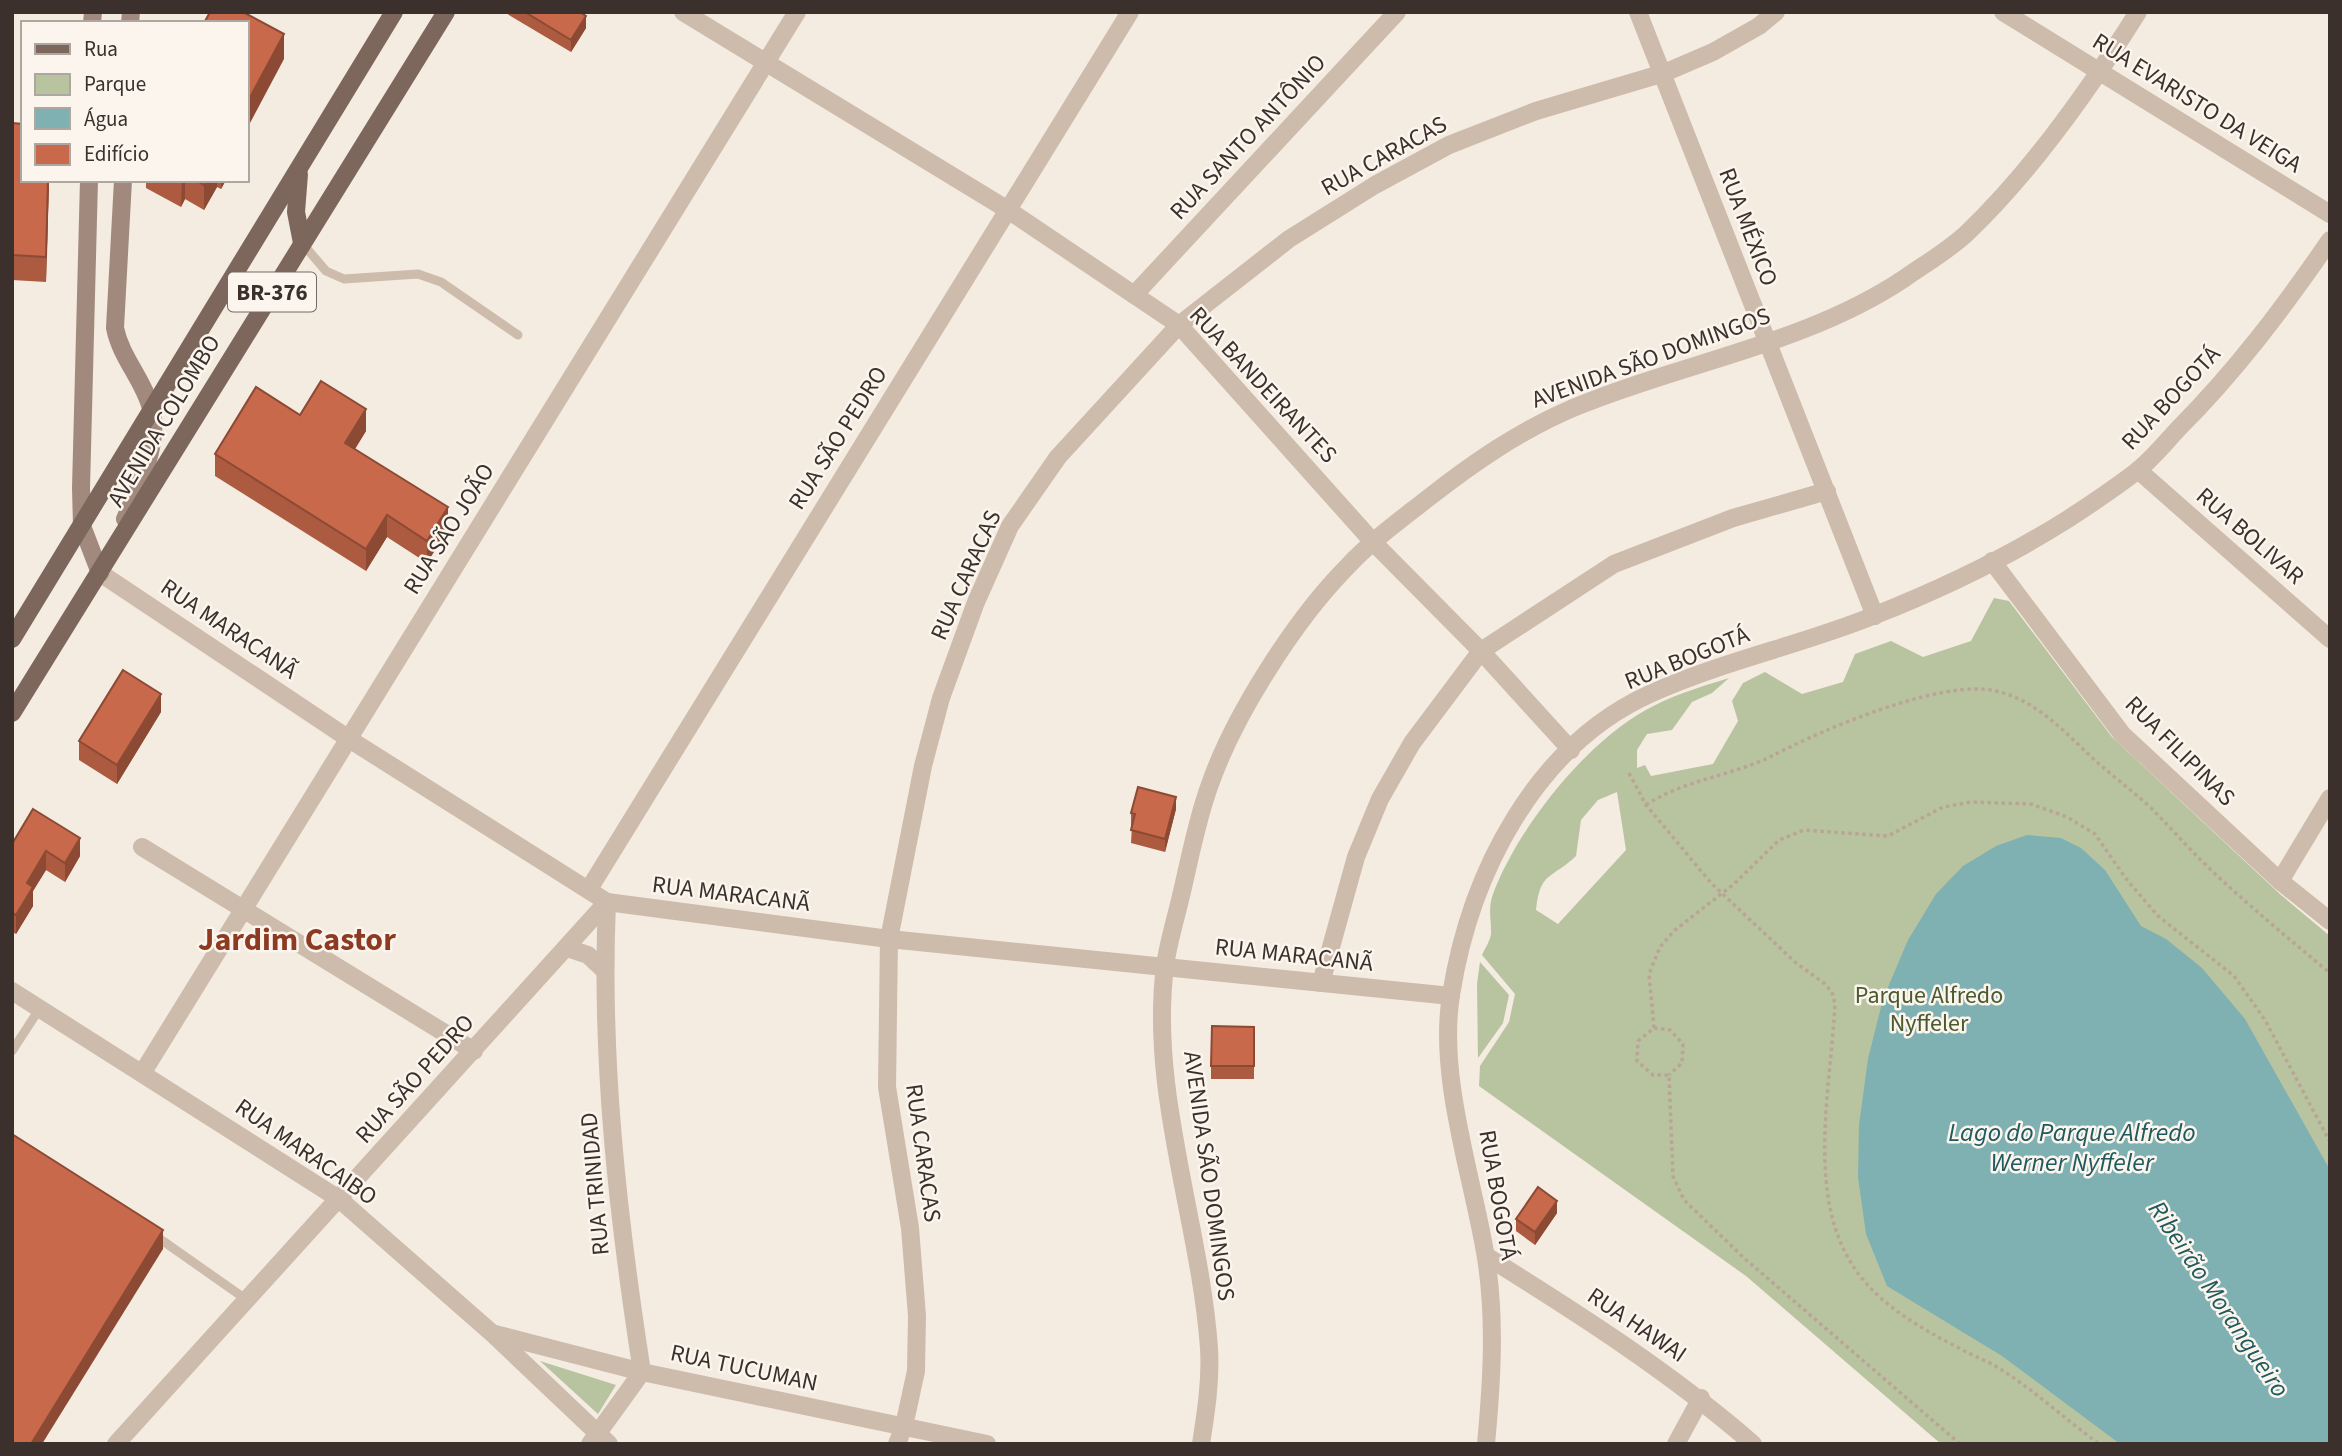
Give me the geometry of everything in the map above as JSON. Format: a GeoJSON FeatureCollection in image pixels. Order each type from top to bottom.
{"type":"FeatureCollection","features":[{"type":"Feature","properties":{"kind":"main road","name":"AVENIDA COLOMBO"},"geometry":{"type":"LineString","coordinates":[[12,639],[394,12]]}},
{"type":"Feature","properties":{"kind":"main road","name":"AVENIDA COLOMBO"},"geometry":{"type":"LineString","coordinates":[[12,713],[446,12]]}},
{"type":"Feature","properties":{"kind":"main road"},"geometry":{"type":"LineString","coordinates":[[300,167],[296,212],[302,243]]}},
{"type":"Feature","properties":{"kind":"main road"},"geometry":{"type":"LineString","coordinates":[[89,182],[82,526],[100,573]]}},
{"type":"Feature","properties":{"kind":"main road"},"geometry":{"type":"LineString","coordinates":[[100,573],[138,491],[147,463],[152,409],[118,344],[116,328],[123,182]]}},
{"type":"Feature","properties":{"kind":"street","name":"RUA BANDEIRANTES"},"geometry":{"type":"LineString","coordinates":[[683,12],[1008,210],[1179,326],[1373,542],[1481,651],[1571,750]]}},
{"type":"Feature","properties":{"kind":"street","name":"RUA SÃO JOÃO"},"geometry":{"type":"LineString","coordinates":[[144,1072],[797,12]]}},
{"type":"Feature","properties":{"kind":"street","name":"RUA SÃO PEDRO"},"geometry":{"type":"LineString","coordinates":[[589,889],[1130,12]]}},
{"type":"Feature","properties":{"kind":"street","name":"RUA SANTO ANTÔNIO"},"geometry":{"type":"LineString","coordinates":[[1135,295],[1398,12]]}},
{"type":"Feature","properties":{"kind":"street","name":"RUA MÉXICO"},"geometry":{"type":"LineString","coordinates":[[1638,12],[1664,73],[1766,344],[1875,616]]}},
{"type":"Feature","properties":{"kind":"street","name":"RUA CARACAS"},"geometry":{"type":"LineString","coordinates":[[897,1444],[904,1426],[916,1371],[917,1316],[910,1228],[887,1087],[889,939],[923,766],[941,698],[976,602],[1010,526],[1058,457],[1179,326],[1289,239],[1375,185],[1449,145],[1536,111],[1664,73],[1713,52],[1759,26],[1776,12]]}},
{"type":"Feature","properties":{"kind":"street","name":"RUA EVARISTO DA VEIGA"},"geometry":{"type":"LineString","coordinates":[[2003,12],[2330,214]]}},
{"type":"Feature","properties":{"kind":"street","name":"AVENIDA SÃO DOMINGOS"},"geometry":{"type":"LineString","coordinates":[[1201,1444],[1209,1388],[1209,1348],[1198,1266],[1168,1102],[1165,966],[1209,786],[1241,719],[1288,640],[1343,570],[1373,542],[1471,465],[1521,432],[1613,393],[1766,344],[1843,312],[1900,281],[1965,236],[2010,186],[2100,72],[2138,12]]}},
{"type":"Feature","properties":{"kind":"street","name":"RUA BOGOTÁ"},"geometry":{"type":"LineString","coordinates":[[1486,1444],[1492,1387],[1492,1311],[1486,1256],[1451,1072],[1451,996],[1479,894],[1498,844],[1519,807],[1571,750],[1599,725],[1647,695],[1875,616],[1992,561],[2066,520],[2138,470],[2210,397],[2284,307],[2330,240]]}},
{"type":"Feature","properties":{"kind":"street","name":"RUA BOLIVAR"},"geometry":{"type":"LineString","coordinates":[[2138,470],[2330,639]]}},
{"type":"Feature","properties":{"kind":"street"},"geometry":{"type":"LineString","coordinates":[[1321,983],[1356,856],[1380,799],[1412,743],[1481,651],[1614,564],[1733,518],[1827,491]]}},
{"type":"Feature","properties":{"kind":"street","name":"RUA FILIPINAS"},"geometry":{"type":"LineString","coordinates":[[1992,561],[2122,734],[2280,881],[2330,921]]}},
{"type":"Feature","properties":{"kind":"street","name":"RUA MARACANÃ"},"geometry":{"type":"LineString","coordinates":[[100,573],[349,739],[607,902],[889,939],[1451,996]]}},
{"type":"Feature","properties":{"kind":"street"},"geometry":{"type":"LineString","coordinates":[[2280,881],[2330,798]]}},
{"type":"Feature","properties":{"kind":"street"},"geometry":{"type":"LineString","coordinates":[[142,847],[474,1051]]}},
{"type":"Feature","properties":{"kind":"street","name":"RUA SÃO PEDRO"},"geometry":{"type":"LineString","coordinates":[[116,1444],[607,902]]}},
{"type":"Feature","properties":{"kind":"street","name":"RUA TRINIDAD"},"geometry":{"type":"LineString","coordinates":[[607,902],[604,970],[616,1172],[642,1372]]}},
{"type":"Feature","properties":{"kind":"street"},"geometry":{"type":"LineString","coordinates":[[567,948],[587,955],[604,970]]}},
{"type":"Feature","properties":{"kind":"street","name":"RUA MARACAIBO"},"geometry":{"type":"LineString","coordinates":[[12,991],[144,1072],[339,1199],[493,1334],[599,1441]]}},
{"type":"Feature","properties":{"kind":"street","name":"RUA HAWAI"},"geometry":{"type":"LineString","coordinates":[[1486,1256],[1605,1331],[1701,1398],[1753,1444]]}},
{"type":"Feature","properties":{"kind":"street","name":"RUA TUCUMAN"},"geometry":{"type":"LineString","coordinates":[[493,1334],[642,1372],[987,1444]]}},
{"type":"Feature","properties":{"kind":"street"},"geometry":{"type":"LineString","coordinates":[[599,1441],[642,1372]]}},
{"type":"Feature","properties":{"kind":"street"},"geometry":{"type":"LineString","coordinates":[[1676,1444],[1701,1398]]}},
{"type":"Feature","properties":{"kind":"lane"},"geometry":{"type":"LineString","coordinates":[[302,243],[326,271],[344,279],[418,274],[441,282],[518,335]]}},
{"type":"Feature","properties":{"kind":"lane"},"geometry":{"type":"LineString","coordinates":[[12,1051],[40,1008]]}},
{"type":"Feature","properties":{"kind":"lane"},"geometry":{"type":"LineString","coordinates":[[141,1225],[247,1300]]}},
{"type":"Feature","properties":{"kind":"path"},"geometry":{"type":"LineString","coordinates":[[1646,804],[1667,791],[1772,756],[1804,738],[1848,720],[1914,700],[1961,691],[1995,690],[2034,706],[2066,731],[2150,808],[2209,868],[2330,974]]}},
{"type":"Feature","properties":{"kind":"path"},"geometry":{"type":"LineString","coordinates":[[1629,773],[1646,804],[1722,894],[1832,992],[1835,1004],[1824,1154],[1826,1181],[1847,1259],[1865,1286],[1881,1301],[1956,1347],[1997,1367],[2099,1444]]}},
{"type":"Feature","properties":{"kind":"path"},"geometry":{"type":"LineString","coordinates":[[1654,1028],[1648,974],[1660,947],[1675,930],[1722,894],[1779,840],[1804,830],[1888,836],[1942,807],[1971,802],[2031,804],[2067,817],[2095,834],[2127,880],[2158,916],[2234,976],[2265,1020],[2330,1142]]}},
{"type":"Feature","properties":{"kind":"path"},"geometry":{"type":"LineString","coordinates":[[1654,1028],[1670,1031],[1683,1044],[1682,1063],[1669,1075],[1653,1075],[1637,1061],[1638,1041],[1654,1028]]}},
{"type":"Feature","properties":{"kind":"path"},"geometry":{"type":"LineString","coordinates":[[1669,1075],[1673,1176],[1684,1200],[1744,1258],[1960,1444]]}},
{"type":"Feature","properties":{"kind":"green space","name":"Parque Alfredo Nyffeler"},"geometry":{"type":"Polygon","coordinates":[[[1994,598],[2009,601],[2112,737],[2281,895],[2330,936],[2330,1444],[1941,1444],[1746,1276],[1479,1086],[1480,1066],[1509,1022],[1515,994],[1482,955],[1491,934],[1490,908],[1493,894],[1504,869],[1536,816],[1555,791],[1598,745],[1644,711],[1685,692],[1729,678],[1712,693],[1692,702],[1672,730],[1647,734],[1637,750],[1637,768],[1645,765],[1651,776],[1713,764],[1738,721],[1732,701],[1743,683],[1765,672],[1802,694],[1843,682],[1855,654],[1891,641],[1923,657],[1971,641],[1994,598]],[[1617,792],[1598,800],[1581,820],[1576,856],[1544,882],[1536,910],[1558,924],[1626,850],[1617,792]]]}},
{"type":"Feature","properties":{"kind":"green space"},"geometry":{"type":"Polygon","coordinates":[[[1480,962],[1509,995],[1503,1023],[1478,1058],[1477,984],[1480,962]]]}},
{"type":"Feature","properties":{"kind":"green space"},"geometry":{"type":"Polygon","coordinates":[[[540,1361],[616,1385],[598,1414],[540,1361]]]}},
{"type":"Feature","properties":{"kind":"water","name":"Lago do Parque Alfredo Werner Nyffeler"},"geometry":{"type":"Polygon","coordinates":[[[2027,835],[2061,838],[2081,848],[2105,870],[2141,926],[2166,939],[2202,968],[2245,1019],[2330,1170],[2330,1444],[2120,1444],[2002,1356],[1887,1286],[1866,1234],[1858,1177],[1859,1125],[1868,1059],[1883,999],[1908,940],[1936,894],[1963,866],[1996,846],[2027,835]]]}},
{"type":"Feature","properties":{"kind":"building"},"geometry":{"type":"Polygon","coordinates":[[[210,12],[243,12],[284,34],[248,101],[248,21],[205,21],[210,12]]]}},
{"type":"Feature","properties":{"kind":"building"},"geometry":{"type":"Polygon","coordinates":[[[525,12],[580,12],[586,16],[571,40],[525,12]]]}},
{"type":"Feature","properties":{"kind":"building"},"geometry":{"type":"Polygon","coordinates":[[[12,123],[21,124],[21,182],[48,182],[46,257],[12,255],[12,123]]]}},
{"type":"Feature","properties":{"kind":"building"},"geometry":{"type":"Polygon","coordinates":[[[321,381],[366,409],[345,443],[448,507],[427,541],[387,515],[366,549],[215,454],[256,387],[300,415],[321,381]]]}},
{"type":"Feature","properties":{"kind":"building"},"geometry":{"type":"Polygon","coordinates":[[[123,670],[161,694],[117,765],[79,741],[123,670]]]}},
{"type":"Feature","properties":{"kind":"building"},"geometry":{"type":"Polygon","coordinates":[[[1138,787],[1176,797],[1165,839],[1131,830],[1135,814],[1131,813],[1138,787]]]}},
{"type":"Feature","properties":{"kind":"building"},"geometry":{"type":"Polygon","coordinates":[[[33,809],[80,838],[65,863],[46,851],[27,883],[33,887],[16,915],[12,913],[12,844],[33,809]]]}},
{"type":"Feature","properties":{"kind":"building"},"geometry":{"type":"Polygon","coordinates":[[[1212,1026],[1254,1027],[1254,1066],[1211,1066],[1212,1026]]]}},
{"type":"Feature","properties":{"kind":"building"},"geometry":{"type":"Polygon","coordinates":[[[12,1134],[163,1230],[31,1444],[12,1444],[12,1134]]]}},
{"type":"Feature","properties":{"kind":"building"},"geometry":{"type":"Polygon","coordinates":[[[1538,1187],[1557,1201],[1535,1232],[1516,1219],[1538,1187]]]}},
{"type":"Feature","properties":{"kind":"district","name":"Jardim Castor"},"geometry":{"type":"Point","coordinates":[297,940]}},
{"type":"Feature","properties":{"kind":"water label","name":"Ribeirão Morangueiro"},"geometry":{"type":"Point","coordinates":[2219,1299]}}]}
